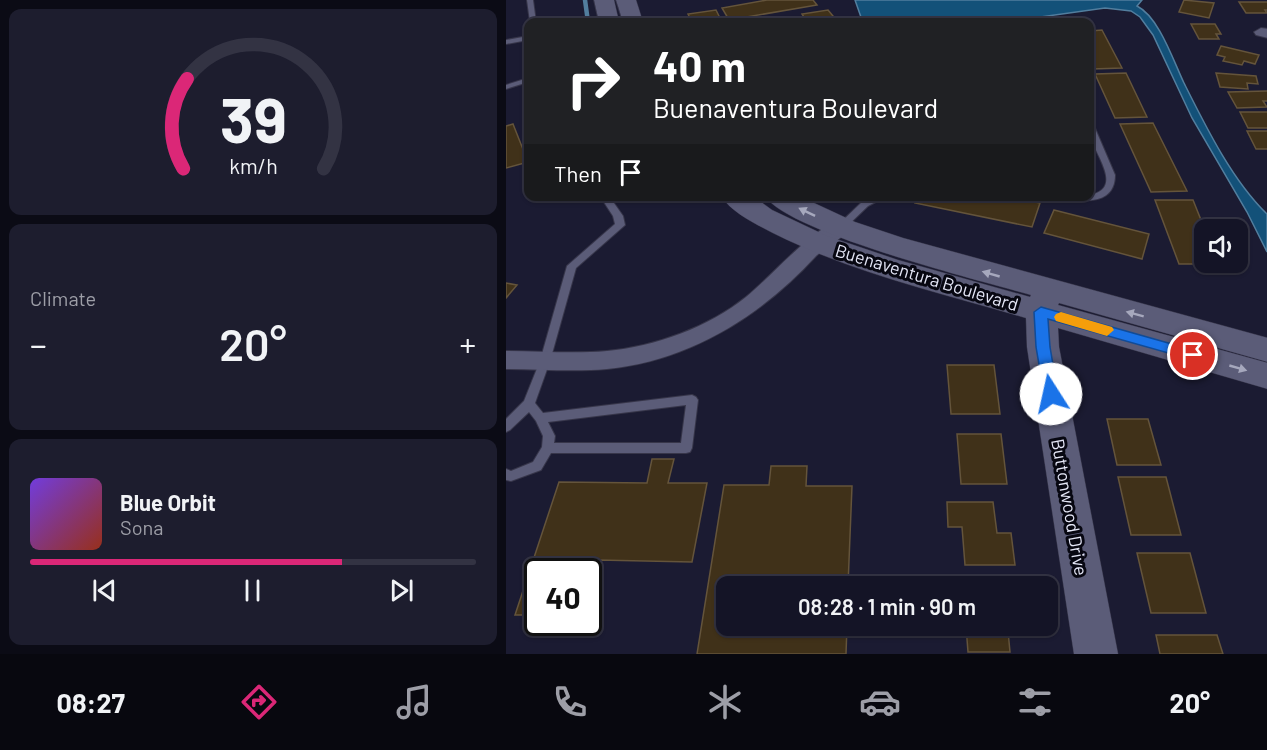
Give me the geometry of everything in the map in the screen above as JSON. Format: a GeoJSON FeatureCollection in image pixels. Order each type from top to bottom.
{"type":"FeatureCollection","features":[{"type":"Feature","properties":{"kind":"main road"},"geometry":{"type":"LineString","coordinates":[[604,0],[608,18]]}},
{"type":"Feature","properties":{"kind":"main road"},"geometry":{"type":"LineString","coordinates":[[626,0],[633,18]]}},
{"type":"Feature","properties":{"kind":"main road","name":"Buenaventura Boulevard"},"geometry":{"type":"LineString","coordinates":[[741,201],[762,216],[829,235]]}},
{"type":"Feature","properties":{"kind":"main road","name":"Buenaventura Boulevard"},"geometry":{"type":"LineString","coordinates":[[785,201],[829,235],[889,267],[1268,350]]}},
{"type":"Feature","properties":{"kind":"main road","name":"Buenaventura Boulevard"},"geometry":{"type":"LineString","coordinates":[[1044,301],[1268,376]]}},
{"type":"Feature","properties":{"kind":"main road","name":"Buttonwood Drive"},"geometry":{"type":"LineString","coordinates":[[1044,301],[1043,347],[1096,654]]}},
{"type":"Feature","properties":{"kind":"street"},"geometry":{"type":"LineString","coordinates":[[506,360],[545,362],[607,360],[662,349],[720,324],[761,297],[829,235]]}},
{"type":"Feature","properties":{"kind":"lane"},"geometry":{"type":"LineString","coordinates":[[530,0],[532,18]]}},
{"type":"Feature","properties":{"kind":"lane"},"geometry":{"type":"LineString","coordinates":[[506,42],[524,39]]}},
{"type":"Feature","properties":{"kind":"lane"},"geometry":{"type":"LineString","coordinates":[[506,87],[524,81]]}},
{"type":"Feature","properties":{"kind":"lane"},"geometry":{"type":"LineString","coordinates":[[1094,136],[1112,183],[1109,190],[1094,198]]}},
{"type":"Feature","properties":{"kind":"lane"},"geometry":{"type":"LineString","coordinates":[[506,427],[529,404],[545,362],[572,266],[620,225],[618,216],[608,201]]}},
{"type":"Feature","properties":{"kind":"lane"},"geometry":{"type":"LineString","coordinates":[[829,235],[865,204],[872,201]]}},
{"type":"Feature","properties":{"kind":"lane"},"geometry":{"type":"LineString","coordinates":[[540,418],[692,400],[686,448],[548,448]]}},
{"type":"Feature","properties":{"kind":"lane"},"geometry":{"type":"LineString","coordinates":[[507,479],[537,466],[548,448],[549,436],[540,418],[529,404]]}},
{"type":"Feature","properties":{"kind":"water"},"geometry":{"type":"Polygon","coordinates":[[[855,0],[1142,0],[1137,6],[1152,19],[1159,29],[1211,135],[1242,185],[1267,214],[1267,252],[1247,212],[1192,118],[1153,35],[1140,17],[1131,11],[1105,8],[1033,18],[861,18],[855,0]]]}},
{"type":"Feature","properties":{"kind":"building"},"geometry":{"type":"Polygon","coordinates":[[[767,0],[813,0],[817,5],[741,18],[728,18],[722,8],[767,0]]]}},
{"type":"Feature","properties":{"kind":"building"},"geometry":{"type":"Polygon","coordinates":[[[1184,0],[1214,3],[1209,18],[1179,12],[1184,0]]]}},
{"type":"Feature","properties":{"kind":"building"},"geometry":{"type":"Polygon","coordinates":[[[1239,2],[1268,2],[1268,10],[1265,10],[1267,13],[1246,13],[1239,2]]]}},
{"type":"Feature","properties":{"kind":"building"},"geometry":{"type":"Polygon","coordinates":[[[716,10],[720,18],[690,18],[688,14],[716,10]]]}},
{"type":"Feature","properties":{"kind":"building"},"geometry":{"type":"Polygon","coordinates":[[[828,10],[835,18],[804,18],[802,14],[828,10]]]}},
{"type":"Feature","properties":{"kind":"building"},"geometry":{"type":"Polygon","coordinates":[[[1191,24],[1215,24],[1221,34],[1216,34],[1219,39],[1199,39],[1191,24]]]}},
{"type":"Feature","properties":{"kind":"building"},"geometry":{"type":"Polygon","coordinates":[[[1102,30],[1122,68],[1094,69],[1094,31],[1102,30]]]}},
{"type":"Feature","properties":{"kind":"building"},"geometry":{"type":"Polygon","coordinates":[[[1221,46],[1259,55],[1255,64],[1244,61],[1242,65],[1223,61],[1225,57],[1217,55],[1221,46]]]}},
{"type":"Feature","properties":{"kind":"building"},"geometry":{"type":"Polygon","coordinates":[[[1126,73],[1147,117],[1115,118],[1095,74],[1126,73]]]}},
{"type":"Feature","properties":{"kind":"building"},"geometry":{"type":"Polygon","coordinates":[[[1216,73],[1256,76],[1258,84],[1247,83],[1248,89],[1220,87],[1216,73]]]}},
{"type":"Feature","properties":{"kind":"building"},"geometry":{"type":"Polygon","coordinates":[[[1268,91],[1268,101],[1263,101],[1267,107],[1237,108],[1228,92],[1268,91]]]}},
{"type":"Feature","properties":{"kind":"building"},"geometry":{"type":"Polygon","coordinates":[[[1240,112],[1268,112],[1268,128],[1248,128],[1240,112]]]}},
{"type":"Feature","properties":{"kind":"building"},"geometry":{"type":"Polygon","coordinates":[[[1153,123],[1187,191],[1151,192],[1120,124],[1153,123]]]}},
{"type":"Feature","properties":{"kind":"building"},"geometry":{"type":"Polygon","coordinates":[[[513,124],[524,152],[524,163],[506,168],[506,126],[513,124]]]}},
{"type":"Feature","properties":{"kind":"building"},"geometry":{"type":"Polygon","coordinates":[[[1247,131],[1268,131],[1268,149],[1256,149],[1247,131]]]}},
{"type":"Feature","properties":{"kind":"building"},"geometry":{"type":"Polygon","coordinates":[[[1155,200],[1193,200],[1201,219],[1194,219],[1194,264],[1179,264],[1155,200]]]}},
{"type":"Feature","properties":{"kind":"building"},"geometry":{"type":"Polygon","coordinates":[[[916,201],[1030,201],[1040,203],[1032,227],[915,203],[916,201]]]}},
{"type":"Feature","properties":{"kind":"building"},"geometry":{"type":"Polygon","coordinates":[[[1054,210],[1149,234],[1142,259],[1044,233],[1054,210]]]}},
{"type":"Feature","properties":{"kind":"building"},"geometry":{"type":"Polygon","coordinates":[[[506,283],[517,285],[506,298],[506,283]]]}},
{"type":"Feature","properties":{"kind":"building"},"geometry":{"type":"Polygon","coordinates":[[[947,365],[994,365],[1000,414],[951,414],[947,365]]]}},
{"type":"Feature","properties":{"kind":"building"},"geometry":{"type":"Polygon","coordinates":[[[1107,419],[1148,419],[1161,465],[1117,465],[1107,419]]]}},
{"type":"Feature","properties":{"kind":"building"},"geometry":{"type":"Polygon","coordinates":[[[957,434],[1001,434],[1007,484],[961,484],[957,434]]]}},
{"type":"Feature","properties":{"kind":"building"},"geometry":{"type":"Polygon","coordinates":[[[652,459],[674,459],[668,483],[707,483],[692,562],[534,558],[559,482],[647,483],[652,459]]]}},
{"type":"Feature","properties":{"kind":"building"},"geometry":{"type":"Polygon","coordinates":[[[771,466],[807,466],[806,486],[852,486],[848,576],[716,576],[716,636],[847,636],[846,654],[697,654],[724,485],[769,485],[771,466]]]}},
{"type":"Feature","properties":{"kind":"building"},"geometry":{"type":"Polygon","coordinates":[[[1118,477],[1166,477],[1181,535],[1131,535],[1118,477]]]}},
{"type":"Feature","properties":{"kind":"building"},"geometry":{"type":"Polygon","coordinates":[[[947,502],[993,502],[997,533],[1011,533],[1015,565],[965,565],[962,527],[948,527],[947,502]]]}},
{"type":"Feature","properties":{"kind":"building"},"geometry":{"type":"Polygon","coordinates":[[[1137,553],[1190,553],[1206,613],[1151,613],[1137,553]]]}},
{"type":"Feature","properties":{"kind":"building"},"geometry":{"type":"Polygon","coordinates":[[[524,588],[524,615],[515,615],[524,588]]]}},
{"type":"Feature","properties":{"kind":"building"},"geometry":{"type":"Polygon","coordinates":[[[1156,635],[1217,635],[1223,654],[1160,654],[1156,635]]]}},
{"type":"Feature","properties":{"kind":"building"},"geometry":{"type":"Polygon","coordinates":[[[967,636],[1008,636],[1010,652],[968,652],[967,636]]]}},
{"type":"Feature","properties":{"kind":"waterway"},"geometry":{"type":"LineString","coordinates":[[585,0],[587,18]]}},
{"type":"Feature","properties":{"kind":"slow traffic"},"geometry":{"type":"LineString","coordinates":[[1061,317],[1107,330]]}},
{"type":"Feature","properties":{"kind":"route"},"geometry":{"type":"LineString","coordinates":[[1051,394],[1043,347],[1041,312],[1193,355]]}}]}
